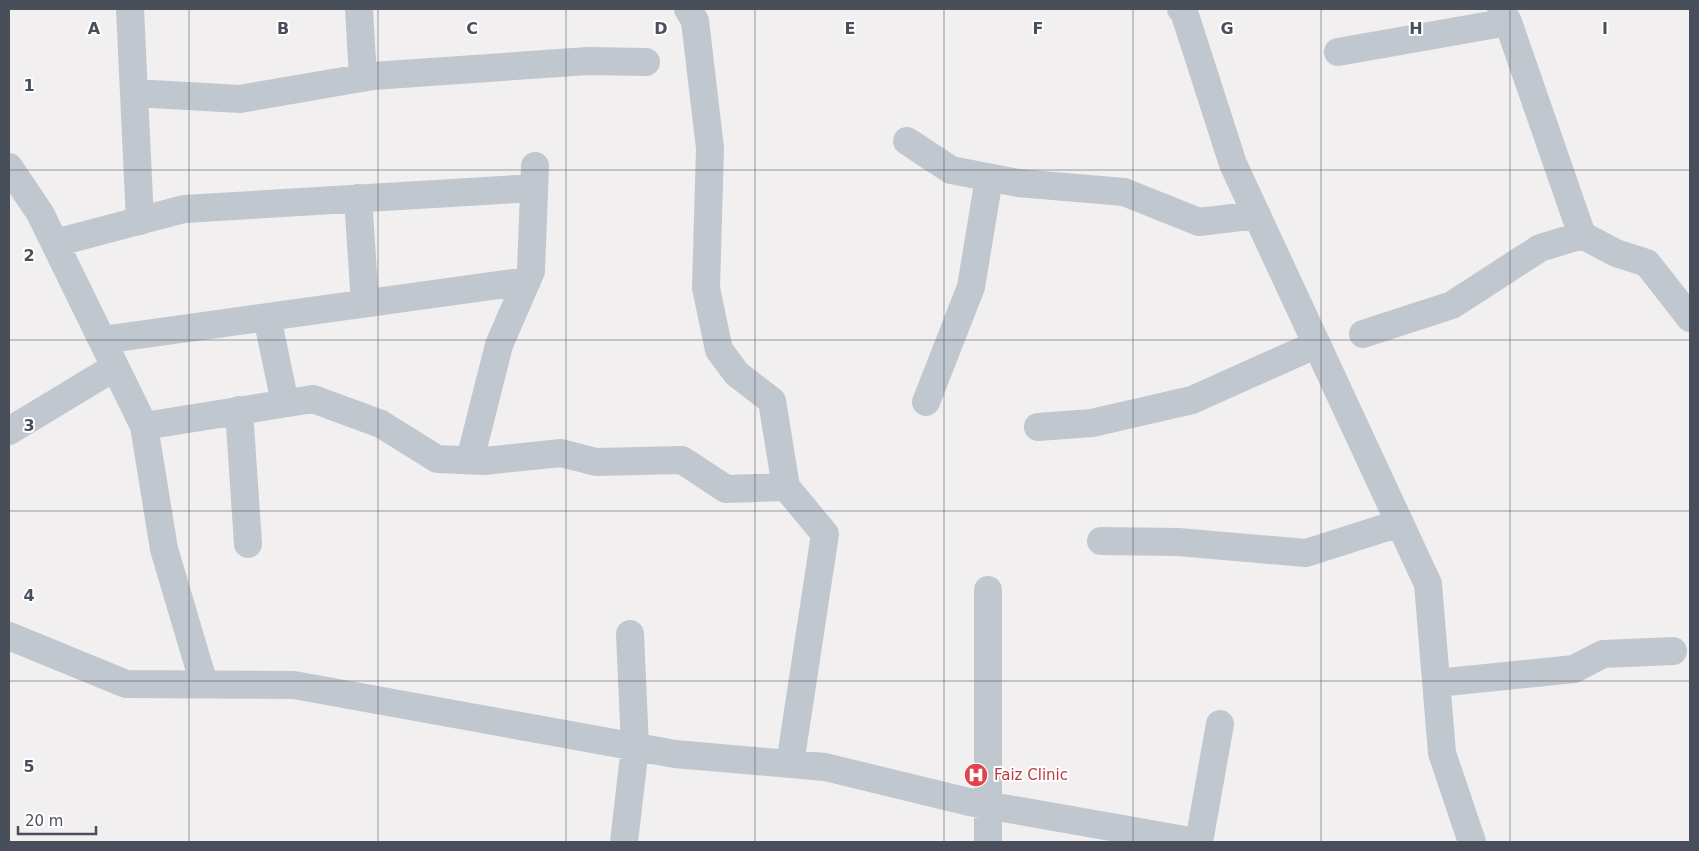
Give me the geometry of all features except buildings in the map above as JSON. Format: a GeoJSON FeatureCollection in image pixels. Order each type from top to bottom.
{"type":"FeatureCollection","features":[{"type":"Feature","properties":{"kind":"street"},"geometry":{"type":"LineString","coordinates":[[130,9],[140,221]]}},
{"type":"Feature","properties":{"kind":"street"},"geometry":{"type":"LineString","coordinates":[[358,9],[362,78]]}},
{"type":"Feature","properties":{"kind":"street"},"geometry":{"type":"LineString","coordinates":[[688,9],[695,21],[710,148],[706,288],[719,350],[737,374],[772,400],[786,486],[825,534],[790,764]]}},
{"type":"Feature","properties":{"kind":"street"},"geometry":{"type":"LineString","coordinates":[[1181,9],[1184,12],[1233,164],[1428,584],[1442,753],[1472,842]]}},
{"type":"Feature","properties":{"kind":"street"},"geometry":{"type":"LineString","coordinates":[[1338,52],[1505,16],[1582,235],[1616,253],[1647,263],[1690,318]]}},
{"type":"Feature","properties":{"kind":"street"},"geometry":{"type":"LineString","coordinates":[[134,93],[240,98],[373,76],[588,61],[646,62]]}},
{"type":"Feature","properties":{"kind":"street"},"geometry":{"type":"LineString","coordinates":[[907,141],[951,170],[1018,183],[1124,192],[1199,222],[1257,215]]}},
{"type":"Feature","properties":{"kind":"street"},"geometry":{"type":"LineString","coordinates":[[9,167],[40,213],[144,426],[164,549],[204,684]]}},
{"type":"Feature","properties":{"kind":"street"},"geometry":{"type":"LineString","coordinates":[[55,243],[184,209],[358,198],[535,177],[531,271],[499,345],[470,460]]}},
{"type":"Feature","properties":{"kind":"street"},"geometry":{"type":"LineString","coordinates":[[926,402],[971,287],[989,178]]}},
{"type":"Feature","properties":{"kind":"street"},"geometry":{"type":"LineString","coordinates":[[358,198],[365,303]]}},
{"type":"Feature","properties":{"kind":"street"},"geometry":{"type":"LineString","coordinates":[[1362,334],[1452,305],[1540,248],[1582,235]]}},
{"type":"Feature","properties":{"kind":"street"},"geometry":{"type":"LineString","coordinates":[[102,340],[527,281]]}},
{"type":"Feature","properties":{"kind":"street"},"geometry":{"type":"LineString","coordinates":[[267,317],[284,403]]}},
{"type":"Feature","properties":{"kind":"street"},"geometry":{"type":"LineString","coordinates":[[1038,427],[1092,422],[1192,400],[1317,344]]}},
{"type":"Feature","properties":{"kind":"street"},"geometry":{"type":"LineString","coordinates":[[9,431],[115,367]]}},
{"type":"Feature","properties":{"kind":"street"},"geometry":{"type":"LineString","coordinates":[[144,426],[313,399],[381,424],[437,459],[484,460],[561,453],[596,462],[682,460],[726,489],[786,486]]}},
{"type":"Feature","properties":{"kind":"street"},"geometry":{"type":"LineString","coordinates":[[240,410],[248,544]]}},
{"type":"Feature","properties":{"kind":"street"},"geometry":{"type":"LineString","coordinates":[[1101,541],[1178,542],[1306,553],[1400,523]]}},
{"type":"Feature","properties":{"kind":"street"},"geometry":{"type":"LineString","coordinates":[[988,590],[988,842]]}},
{"type":"Feature","properties":{"kind":"street"},"geometry":{"type":"LineString","coordinates":[[624,842],[634,747],[630,634]]}},
{"type":"Feature","properties":{"kind":"street"},"geometry":{"type":"LineString","coordinates":[[9,636],[126,684],[294,685],[676,754],[825,767],[988,806],[1198,842],[1220,724]]}},
{"type":"Feature","properties":{"kind":"street"},"geometry":{"type":"LineString","coordinates":[[1436,683],[1574,669],[1603,654],[1673,651]]}},
{"type":"Feature","properties":{"kind":"place","name":"Faiz Clinic"},"geometry":{"type":"Point","coordinates":[976,775]}}]}
